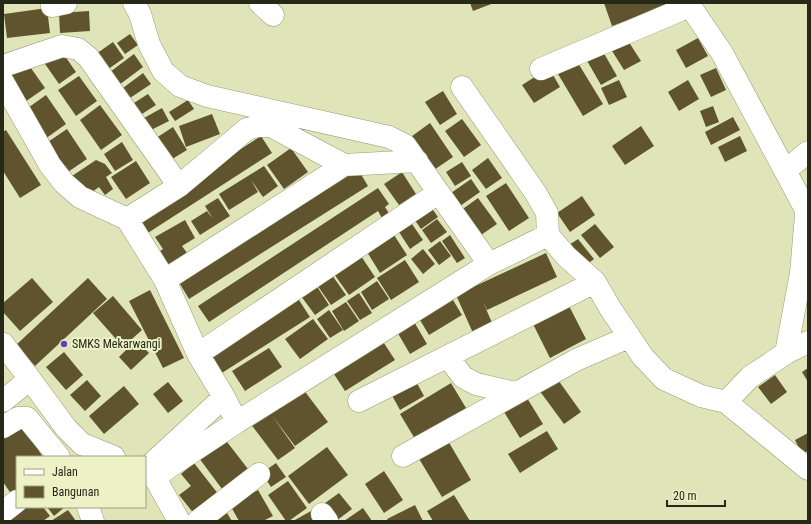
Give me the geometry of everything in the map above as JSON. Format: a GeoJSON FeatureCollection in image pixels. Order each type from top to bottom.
{"type":"FeatureCollection","features":[{"type":"Feature","properties":{"kind":"street"},"geometry":{"type":"LineString","coordinates":[[541,69],[689,4],[722,53],[803,204],[806,214],[801,273],[786,353]]}},
{"type":"Feature","properties":{"kind":"street"},"geometry":{"type":"LineString","coordinates":[[142,7],[149,44],[163,71],[180,86],[207,96],[389,137],[405,145],[489,264]]}},
{"type":"Feature","properties":{"kind":"street"},"geometry":{"type":"LineString","coordinates":[[3,66],[62,46],[78,49],[88,57],[178,186]]}},
{"type":"Feature","properties":{"kind":"street"},"geometry":{"type":"LineString","coordinates":[[3,82],[50,165],[64,183],[80,197],[127,219],[165,280],[198,354],[237,422]]}},
{"type":"Feature","properties":{"kind":"street"},"geometry":{"type":"LineString","coordinates":[[462,87],[535,192],[547,213],[548,235],[566,256],[595,282],[643,357],[664,379],[701,396],[726,402],[808,469]]}},
{"type":"Feature","properties":{"kind":"street"},"geometry":{"type":"LineString","coordinates":[[127,219],[178,186],[247,129],[258,126],[271,126],[344,165]]}},
{"type":"Feature","properties":{"kind":"street"},"geometry":{"type":"LineString","coordinates":[[785,171],[808,152]]}},
{"type":"Feature","properties":{"kind":"street"},"geometry":{"type":"LineString","coordinates":[[165,280],[344,165],[416,161]]}},
{"type":"Feature","properties":{"kind":"street"},"geometry":{"type":"LineString","coordinates":[[198,354],[438,193]]}},
{"type":"Feature","properties":{"kind":"street"},"geometry":{"type":"LineString","coordinates":[[148,473],[169,467],[237,422],[489,264],[548,235]]}},
{"type":"Feature","properties":{"kind":"street"},"geometry":{"type":"LineString","coordinates":[[359,401],[595,282]]}},
{"type":"Feature","properties":{"kind":"street"},"geometry":{"type":"LineString","coordinates":[[403,456],[576,360],[629,337]]}},
{"type":"Feature","properties":{"kind":"street"},"geometry":{"type":"LineString","coordinates":[[726,402],[750,377],[786,353],[808,342]]}},
{"type":"Feature","properties":{"kind":"street"},"geometry":{"type":"LineString","coordinates":[[3,344],[66,428],[82,444],[112,456]]}},
{"type":"Feature","properties":{"kind":"street"},"geometry":{"type":"LineString","coordinates":[[448,357],[463,377],[476,384],[515,393]]}},
{"type":"Feature","properties":{"kind":"street"},"geometry":{"type":"LineString","coordinates":[[3,401],[30,379]]}},
{"type":"Feature","properties":{"kind":"street"},"geometry":{"type":"LineString","coordinates":[[148,473],[224,397]]}},
{"type":"Feature","properties":{"kind":"street"},"geometry":{"type":"LineString","coordinates":[[3,427],[18,418],[27,418],[58,456]]}},
{"type":"Feature","properties":{"kind":"street"},"geometry":{"type":"LineString","coordinates":[[148,473],[179,521]]}},
{"type":"Feature","properties":{"kind":"street"},"geometry":{"type":"LineString","coordinates":[[198,521],[259,474]]}},
{"type":"Feature","properties":{"kind":"street"},"geometry":{"type":"LineString","coordinates":[[3,512],[16,502]]}},
{"type":"Feature","properties":{"kind":"street"},"geometry":{"type":"LineString","coordinates":[[88,508],[93,521]]}},
{"type":"Feature","properties":{"kind":"building"},"geometry":{"type":"Polygon","coordinates":[[[470,3],[494,3],[473,11],[470,3]]]}},
{"type":"Feature","properties":{"kind":"building"},"geometry":{"type":"Polygon","coordinates":[[[604,3],[669,3],[670,5],[612,26],[604,3]]]}},
{"type":"Feature","properties":{"kind":"building"},"geometry":{"type":"Polygon","coordinates":[[[47,8],[50,33],[7,38],[4,14],[47,8]]]}},
{"type":"Feature","properties":{"kind":"building"},"geometry":{"type":"Polygon","coordinates":[[[89,11],[90,31],[60,33],[59,13],[89,11]]]}},
{"type":"Feature","properties":{"kind":"building"},"geometry":{"type":"Polygon","coordinates":[[[130,34],[138,45],[125,54],[117,43],[130,34]]]}},
{"type":"Feature","properties":{"kind":"building"},"geometry":{"type":"Polygon","coordinates":[[[625,36],[641,61],[624,70],[609,46],[625,36]]]}},
{"type":"Feature","properties":{"kind":"building"},"geometry":{"type":"Polygon","coordinates":[[[698,38],[708,56],[686,68],[676,50],[698,38]]]}},
{"type":"Feature","properties":{"kind":"building"},"geometry":{"type":"Polygon","coordinates":[[[113,42],[124,58],[107,70],[96,54],[113,42]]]}},
{"type":"Feature","properties":{"kind":"building"},"geometry":{"type":"Polygon","coordinates":[[[60,49],[76,72],[59,84],[43,61],[60,49]]]}},
{"type":"Feature","properties":{"kind":"building"},"geometry":{"type":"Polygon","coordinates":[[[602,50],[617,76],[601,85],[586,59],[602,50]]]}},
{"type":"Feature","properties":{"kind":"building"},"geometry":{"type":"Polygon","coordinates":[[[134,54],[143,67],[119,85],[110,72],[134,54]]]}},
{"type":"Feature","properties":{"kind":"building"},"geometry":{"type":"Polygon","coordinates":[[[26,61],[45,88],[22,104],[3,78],[26,61]]]}},
{"type":"Feature","properties":{"kind":"building"},"geometry":{"type":"Polygon","coordinates":[[[578,63],[603,104],[583,116],[558,74],[578,63]]]}},
{"type":"Feature","properties":{"kind":"building"},"geometry":{"type":"Polygon","coordinates":[[[549,68],[560,87],[534,103],[522,85],[549,68]]]}},
{"type":"Feature","properties":{"kind":"building"},"geometry":{"type":"Polygon","coordinates":[[[716,68],[726,90],[711,97],[700,75],[716,68]]]}},
{"type":"Feature","properties":{"kind":"building"},"geometry":{"type":"Polygon","coordinates":[[[143,73],[151,84],[130,98],[123,88],[143,73]]]}},
{"type":"Feature","properties":{"kind":"building"},"geometry":{"type":"Polygon","coordinates":[[[79,76],[97,101],[76,116],[58,90],[79,76]]]}},
{"type":"Feature","properties":{"kind":"building"},"geometry":{"type":"Polygon","coordinates":[[[619,80],[627,97],[609,105],[601,88],[619,80]]]}},
{"type":"Feature","properties":{"kind":"building"},"geometry":{"type":"Polygon","coordinates":[[[688,80],[699,99],[679,111],[668,92],[688,80]]]}},
{"type":"Feature","properties":{"kind":"building"},"geometry":{"type":"Polygon","coordinates":[[[443,91],[457,114],[440,125],[425,102],[443,91]]]}},
{"type":"Feature","properties":{"kind":"building"},"geometry":{"type":"Polygon","coordinates":[[[148,94],[156,105],[134,119],[126,108],[148,94]]]}},
{"type":"Feature","properties":{"kind":"building"},"geometry":{"type":"Polygon","coordinates":[[[46,95],[66,124],[45,139],[25,110],[46,95]]]}},
{"type":"Feature","properties":{"kind":"building"},"geometry":{"type":"Polygon","coordinates":[[[188,100],[194,109],[175,121],[169,112],[188,100]]]}},
{"type":"Feature","properties":{"kind":"building"},"geometry":{"type":"Polygon","coordinates":[[[100,105],[122,135],[101,150],[80,120],[100,105]]]}},
{"type":"Feature","properties":{"kind":"building"},"geometry":{"type":"Polygon","coordinates":[[[713,106],[719,122],[706,127],[700,111],[713,106]]]}},
{"type":"Feature","properties":{"kind":"building"},"geometry":{"type":"Polygon","coordinates":[[[162,108],[169,121],[151,130],[144,118],[162,108]]]}},
{"type":"Feature","properties":{"kind":"building"},"geometry":{"type":"Polygon","coordinates":[[[212,114],[220,134],[186,147],[179,126],[212,114]]]}},
{"type":"Feature","properties":{"kind":"building"},"geometry":{"type":"Polygon","coordinates":[[[733,117],[740,130],[711,145],[705,132],[733,117]]]}},
{"type":"Feature","properties":{"kind":"building"},"geometry":{"type":"Polygon","coordinates":[[[462,119],[481,145],[464,157],[445,131],[462,119]]]}},
{"type":"Feature","properties":{"kind":"building"},"geometry":{"type":"Polygon","coordinates":[[[430,123],[453,157],[431,172],[408,139],[430,123]]]}},
{"type":"Feature","properties":{"kind":"building"},"geometry":{"type":"Polygon","coordinates":[[[641,126],[654,146],[625,165],[612,146],[641,126]]]}},
{"type":"Feature","properties":{"kind":"building"},"geometry":{"type":"Polygon","coordinates":[[[173,127],[187,150],[164,164],[150,142],[173,127]]]}},
{"type":"Feature","properties":{"kind":"building"},"geometry":{"type":"Polygon","coordinates":[[[67,129],[87,159],[62,176],[42,146],[67,129]]]}},
{"type":"Feature","properties":{"kind":"building"},"geometry":{"type":"Polygon","coordinates":[[[6,130],[41,185],[20,198],[3,171],[3,132],[6,130]]]}},
{"type":"Feature","properties":{"kind":"building"},"geometry":{"type":"Polygon","coordinates":[[[261,136],[272,153],[140,238],[129,221],[261,136]]]}},
{"type":"Feature","properties":{"kind":"building"},"geometry":{"type":"Polygon","coordinates":[[[740,136],[747,151],[725,162],[718,147],[740,136]]]}},
{"type":"Feature","properties":{"kind":"building"},"geometry":{"type":"Polygon","coordinates":[[[122,142],[133,160],[115,171],[104,154],[122,142]]]}},
{"type":"Feature","properties":{"kind":"building"},"geometry":{"type":"Polygon","coordinates":[[[291,148],[308,172],[284,189],[267,165],[291,148]]]}},
{"type":"Feature","properties":{"kind":"building"},"geometry":{"type":"Polygon","coordinates":[[[488,158],[502,178],[486,189],[472,170],[488,158]]]}},
{"type":"Feature","properties":{"kind":"building"},"geometry":{"type":"Polygon","coordinates":[[[96,160],[105,164],[112,173],[106,177],[113,189],[105,195],[99,187],[88,195],[66,180],[96,160]]]}},
{"type":"Feature","properties":{"kind":"building"},"geometry":{"type":"Polygon","coordinates":[[[136,161],[150,183],[126,199],[111,177],[136,161]]]}},
{"type":"Feature","properties":{"kind":"building"},"geometry":{"type":"Polygon","coordinates":[[[462,162],[471,176],[455,186],[446,172],[462,162]]]}},
{"type":"Feature","properties":{"kind":"building"},"geometry":{"type":"Polygon","coordinates":[[[264,166],[278,186],[263,197],[251,180],[258,192],[229,210],[219,194],[264,166]]]}},
{"type":"Feature","properties":{"kind":"building"},"geometry":{"type":"Polygon","coordinates":[[[356,166],[368,186],[189,299],[177,279],[356,166]]]}},
{"type":"Feature","properties":{"kind":"building"},"geometry":{"type":"Polygon","coordinates":[[[402,172],[416,194],[399,205],[384,184],[402,172]]]}},
{"type":"Feature","properties":{"kind":"building"},"geometry":{"type":"Polygon","coordinates":[[[471,179],[480,192],[460,206],[451,193],[471,179]]]}},
{"type":"Feature","properties":{"kind":"building"},"geometry":{"type":"Polygon","coordinates":[[[506,183],[529,218],[509,231],[486,196],[506,183]]]}},
{"type":"Feature","properties":{"kind":"building"},"geometry":{"type":"Polygon","coordinates":[[[378,188],[389,204],[385,207],[390,215],[383,220],[378,211],[209,322],[198,306],[378,188]]]}},
{"type":"Feature","properties":{"kind":"building"},"geometry":{"type":"Polygon","coordinates":[[[582,196],[595,215],[570,232],[557,213],[582,196]]]}},
{"type":"Feature","properties":{"kind":"building"},"geometry":{"type":"Polygon","coordinates":[[[218,198],[230,216],[200,235],[191,221],[207,211],[213,219],[205,206],[218,198]]]}},
{"type":"Feature","properties":{"kind":"building"},"geometry":{"type":"Polygon","coordinates":[[[478,198],[497,224],[478,237],[460,211],[478,198]]]}},
{"type":"Feature","properties":{"kind":"building"},"geometry":{"type":"Polygon","coordinates":[[[429,204],[438,217],[421,229],[412,216],[429,204]]]}},
{"type":"Feature","properties":{"kind":"building"},"geometry":{"type":"Polygon","coordinates":[[[437,219],[447,232],[431,243],[422,230],[437,219]]]}},
{"type":"Feature","properties":{"kind":"building"},"geometry":{"type":"Polygon","coordinates":[[[185,220],[195,238],[182,246],[187,253],[162,268],[154,255],[163,249],[155,237],[185,220]]]}},
{"type":"Feature","properties":{"kind":"building"},"geometry":{"type":"Polygon","coordinates":[[[412,224],[423,240],[410,249],[399,232],[412,224]]]}},
{"type":"Feature","properties":{"kind":"building"},"geometry":{"type":"Polygon","coordinates":[[[595,224],[614,247],[600,258],[581,235],[595,224]]]}},
{"type":"Feature","properties":{"kind":"building"},"geometry":{"type":"Polygon","coordinates":[[[394,235],[407,255],[380,273],[367,252],[394,235]]]}},
{"type":"Feature","properties":{"kind":"building"},"geometry":{"type":"Polygon","coordinates":[[[450,235],[465,258],[457,263],[442,241],[450,235]]]}},
{"type":"Feature","properties":{"kind":"building"},"geometry":{"type":"Polygon","coordinates":[[[578,239],[594,259],[582,268],[566,247],[578,239]]]}},
{"type":"Feature","properties":{"kind":"building"},"geometry":{"type":"Polygon","coordinates":[[[440,241],[451,256],[439,265],[428,250],[440,241]]]}},
{"type":"Feature","properties":{"kind":"building"},"geometry":{"type":"Polygon","coordinates":[[[423,249],[435,264],[423,274],[411,259],[423,249]]]}},
{"type":"Feature","properties":{"kind":"building"},"geometry":{"type":"Polygon","coordinates":[[[546,253],[557,277],[487,310],[483,302],[493,325],[473,333],[456,295],[546,253]]]}},
{"type":"Feature","properties":{"kind":"building"},"geometry":{"type":"Polygon","coordinates":[[[361,256],[375,277],[349,295],[334,274],[361,256]]]}},
{"type":"Feature","properties":{"kind":"building"},"geometry":{"type":"Polygon","coordinates":[[[405,260],[419,282],[391,300],[377,278],[405,260]]]}},
{"type":"Feature","properties":{"kind":"building"},"geometry":{"type":"Polygon","coordinates":[[[332,275],[346,295],[331,305],[317,285],[332,275]]]}},
{"type":"Feature","properties":{"kind":"building"},"geometry":{"type":"Polygon","coordinates":[[[32,278],[53,302],[20,331],[3,312],[3,303],[32,278]]]}},
{"type":"Feature","properties":{"kind":"building"},"geometry":{"type":"Polygon","coordinates":[[[88,278],[107,299],[35,366],[16,345],[88,278]]]}},
{"type":"Feature","properties":{"kind":"building"},"geometry":{"type":"Polygon","coordinates":[[[377,281],[389,299],[372,310],[361,292],[377,281]]]}},
{"type":"Feature","properties":{"kind":"building"},"geometry":{"type":"Polygon","coordinates":[[[316,285],[329,305],[315,315],[301,296],[316,285]]]}},
{"type":"Feature","properties":{"kind":"building"},"geometry":{"type":"Polygon","coordinates":[[[150,290],[184,358],[163,368],[129,301],[150,290]]]}},
{"type":"Feature","properties":{"kind":"building"},"geometry":{"type":"Polygon","coordinates":[[[359,293],[372,313],[360,320],[347,301],[359,293]]]}},
{"type":"Feature","properties":{"kind":"building"},"geometry":{"type":"Polygon","coordinates":[[[113,296],[142,330],[123,347],[93,313],[113,296]]]}},
{"type":"Feature","properties":{"kind":"building"},"geometry":{"type":"Polygon","coordinates":[[[297,297],[310,317],[214,378],[202,359],[297,297]]]}},
{"type":"Feature","properties":{"kind":"building"},"geometry":{"type":"Polygon","coordinates":[[[453,300],[462,315],[429,335],[420,320],[453,300]]]}},
{"type":"Feature","properties":{"kind":"building"},"geometry":{"type":"Polygon","coordinates":[[[346,302],[359,321],[344,331],[332,311],[346,302]]]}},
{"type":"Feature","properties":{"kind":"building"},"geometry":{"type":"Polygon","coordinates":[[[567,302],[586,339],[550,358],[531,320],[567,302]]]}},
{"type":"Feature","properties":{"kind":"building"},"geometry":{"type":"Polygon","coordinates":[[[329,310],[343,330],[330,338],[317,319],[329,310]]]}},
{"type":"Feature","properties":{"kind":"building"},"geometry":{"type":"Polygon","coordinates":[[[313,319],[328,339],[300,359],[285,339],[313,319]]]}},
{"type":"Feature","properties":{"kind":"building"},"geometry":{"type":"Polygon","coordinates":[[[413,320],[427,344],[410,354],[396,330],[413,320]]]}},
{"type":"Feature","properties":{"kind":"building"},"geometry":{"type":"Polygon","coordinates":[[[380,337],[395,360],[345,391],[330,368],[380,337]]]}},
{"type":"Feature","properties":{"kind":"building"},"geometry":{"type":"Polygon","coordinates":[[[136,340],[149,353],[131,370],[119,357],[136,340]]]}},
{"type":"Feature","properties":{"kind":"building"},"geometry":{"type":"Polygon","coordinates":[[[269,348],[282,367],[245,391],[232,371],[269,348]]]}},
{"type":"Feature","properties":{"kind":"building"},"geometry":{"type":"Polygon","coordinates":[[[64,352],[83,375],[66,390],[46,367],[64,352]]]}},
{"type":"Feature","properties":{"kind":"building"},"geometry":{"type":"Polygon","coordinates":[[[808,368],[808,382],[802,372],[808,368]]]}},
{"type":"Feature","properties":{"kind":"building"},"geometry":{"type":"Polygon","coordinates":[[[775,375],[787,392],[771,404],[758,387],[775,375]]]}},
{"type":"Feature","properties":{"kind":"building"},"geometry":{"type":"Polygon","coordinates":[[[413,376],[424,396],[400,410],[389,390],[413,376]]]}},
{"type":"Feature","properties":{"kind":"building"},"geometry":{"type":"Polygon","coordinates":[[[556,377],[581,412],[564,424],[539,390],[556,377]]]}},
{"type":"Feature","properties":{"kind":"building"},"geometry":{"type":"Polygon","coordinates":[[[87,380],[101,396],[85,411],[70,395],[87,380]]]}},
{"type":"Feature","properties":{"kind":"building"},"geometry":{"type":"Polygon","coordinates":[[[168,382],[183,401],[168,413],[153,394],[168,382]]]}},
{"type":"Feature","properties":{"kind":"building"},"geometry":{"type":"Polygon","coordinates":[[[451,383],[469,413],[418,444],[400,414],[451,383]]]}},
{"type":"Feature","properties":{"kind":"building"},"geometry":{"type":"Polygon","coordinates":[[[124,386],[139,404],[104,434],[89,416],[124,386]]]}},
{"type":"Feature","properties":{"kind":"building"},"geometry":{"type":"Polygon","coordinates":[[[303,389],[328,422],[295,446],[270,413],[303,389]]]}},
{"type":"Feature","properties":{"kind":"building"},"geometry":{"type":"Polygon","coordinates":[[[524,393],[543,424],[520,438],[501,407],[524,393]]]}},
{"type":"Feature","properties":{"kind":"building"},"geometry":{"type":"Polygon","coordinates":[[[268,410],[295,448],[278,460],[250,423],[268,410]]]}},
{"type":"Feature","properties":{"kind":"building"},"geometry":{"type":"Polygon","coordinates":[[[21,424],[42,456],[16,456],[16,493],[12,495],[3,482],[3,436],[21,424]]]}},
{"type":"Feature","properties":{"kind":"building"},"geometry":{"type":"Polygon","coordinates":[[[547,431],[558,449],[520,473],[508,454],[547,431]]]}},
{"type":"Feature","properties":{"kind":"building"},"geometry":{"type":"Polygon","coordinates":[[[808,433],[808,451],[802,454],[795,440],[808,433]]]}},
{"type":"Feature","properties":{"kind":"building"},"geometry":{"type":"Polygon","coordinates":[[[444,434],[471,480],[442,497],[415,452],[444,434]]]}},
{"type":"Feature","properties":{"kind":"building"},"geometry":{"type":"Polygon","coordinates":[[[224,438],[248,469],[222,489],[199,458],[224,438]]]}},
{"type":"Feature","properties":{"kind":"building"},"geometry":{"type":"Polygon","coordinates":[[[327,447],[348,475],[309,504],[288,476],[327,447]]]}},
{"type":"Feature","properties":{"kind":"building"},"geometry":{"type":"Polygon","coordinates":[[[194,463],[219,495],[195,515],[179,495],[191,486],[181,474],[194,463]]]}},
{"type":"Feature","properties":{"kind":"building"},"geometry":{"type":"Polygon","coordinates":[[[276,463],[286,477],[271,487],[262,473],[276,463]]]}},
{"type":"Feature","properties":{"kind":"building"},"geometry":{"type":"Polygon","coordinates":[[[384,471],[403,500],[384,513],[365,484],[384,471]]]}},
{"type":"Feature","properties":{"kind":"building"},"geometry":{"type":"Polygon","coordinates":[[[288,481],[307,508],[289,521],[286,521],[268,495],[288,481]]]}},
{"type":"Feature","properties":{"kind":"building"},"geometry":{"type":"Polygon","coordinates":[[[258,490],[273,516],[263,521],[239,521],[230,505],[258,490]]]}},
{"type":"Feature","properties":{"kind":"building"},"geometry":{"type":"Polygon","coordinates":[[[339,493],[352,509],[336,521],[321,506],[339,493]]]}},
{"type":"Feature","properties":{"kind":"building"},"geometry":{"type":"Polygon","coordinates":[[[454,495],[470,521],[433,521],[427,511],[454,495]]]}},
{"type":"Feature","properties":{"kind":"building"},"geometry":{"type":"Polygon","coordinates":[[[415,505],[423,521],[388,521],[387,519],[415,505]]]}},
{"type":"Feature","properties":{"kind":"building"},"geometry":{"type":"Polygon","coordinates":[[[16,508],[44,508],[50,516],[43,521],[3,521],[16,508]]]}},
{"type":"Feature","properties":{"kind":"building"},"geometry":{"type":"Polygon","coordinates":[[[48,508],[64,508],[54,516],[48,508]]]}},
{"type":"Feature","properties":{"kind":"building"},"geometry":{"type":"Polygon","coordinates":[[[363,508],[372,521],[344,521],[363,508]]]}},
{"type":"Feature","properties":{"kind":"building"},"geometry":{"type":"Polygon","coordinates":[[[68,510],[76,521],[51,521],[68,510]]]}},
{"type":"Feature","properties":{"kind":"building"},"geometry":{"type":"Polygon","coordinates":[[[311,511],[316,521],[293,521],[311,511]]]}},
{"type":"Feature","properties":{"kind":"building"},"geometry":{"type":"Polygon","coordinates":[[[227,513],[232,521],[213,521],[227,513]]]}},
{"type":"Feature","properties":{"kind":"place","name":"SMKS Mekarwangi"},"geometry":{"type":"Point","coordinates":[64,344]}}]}
